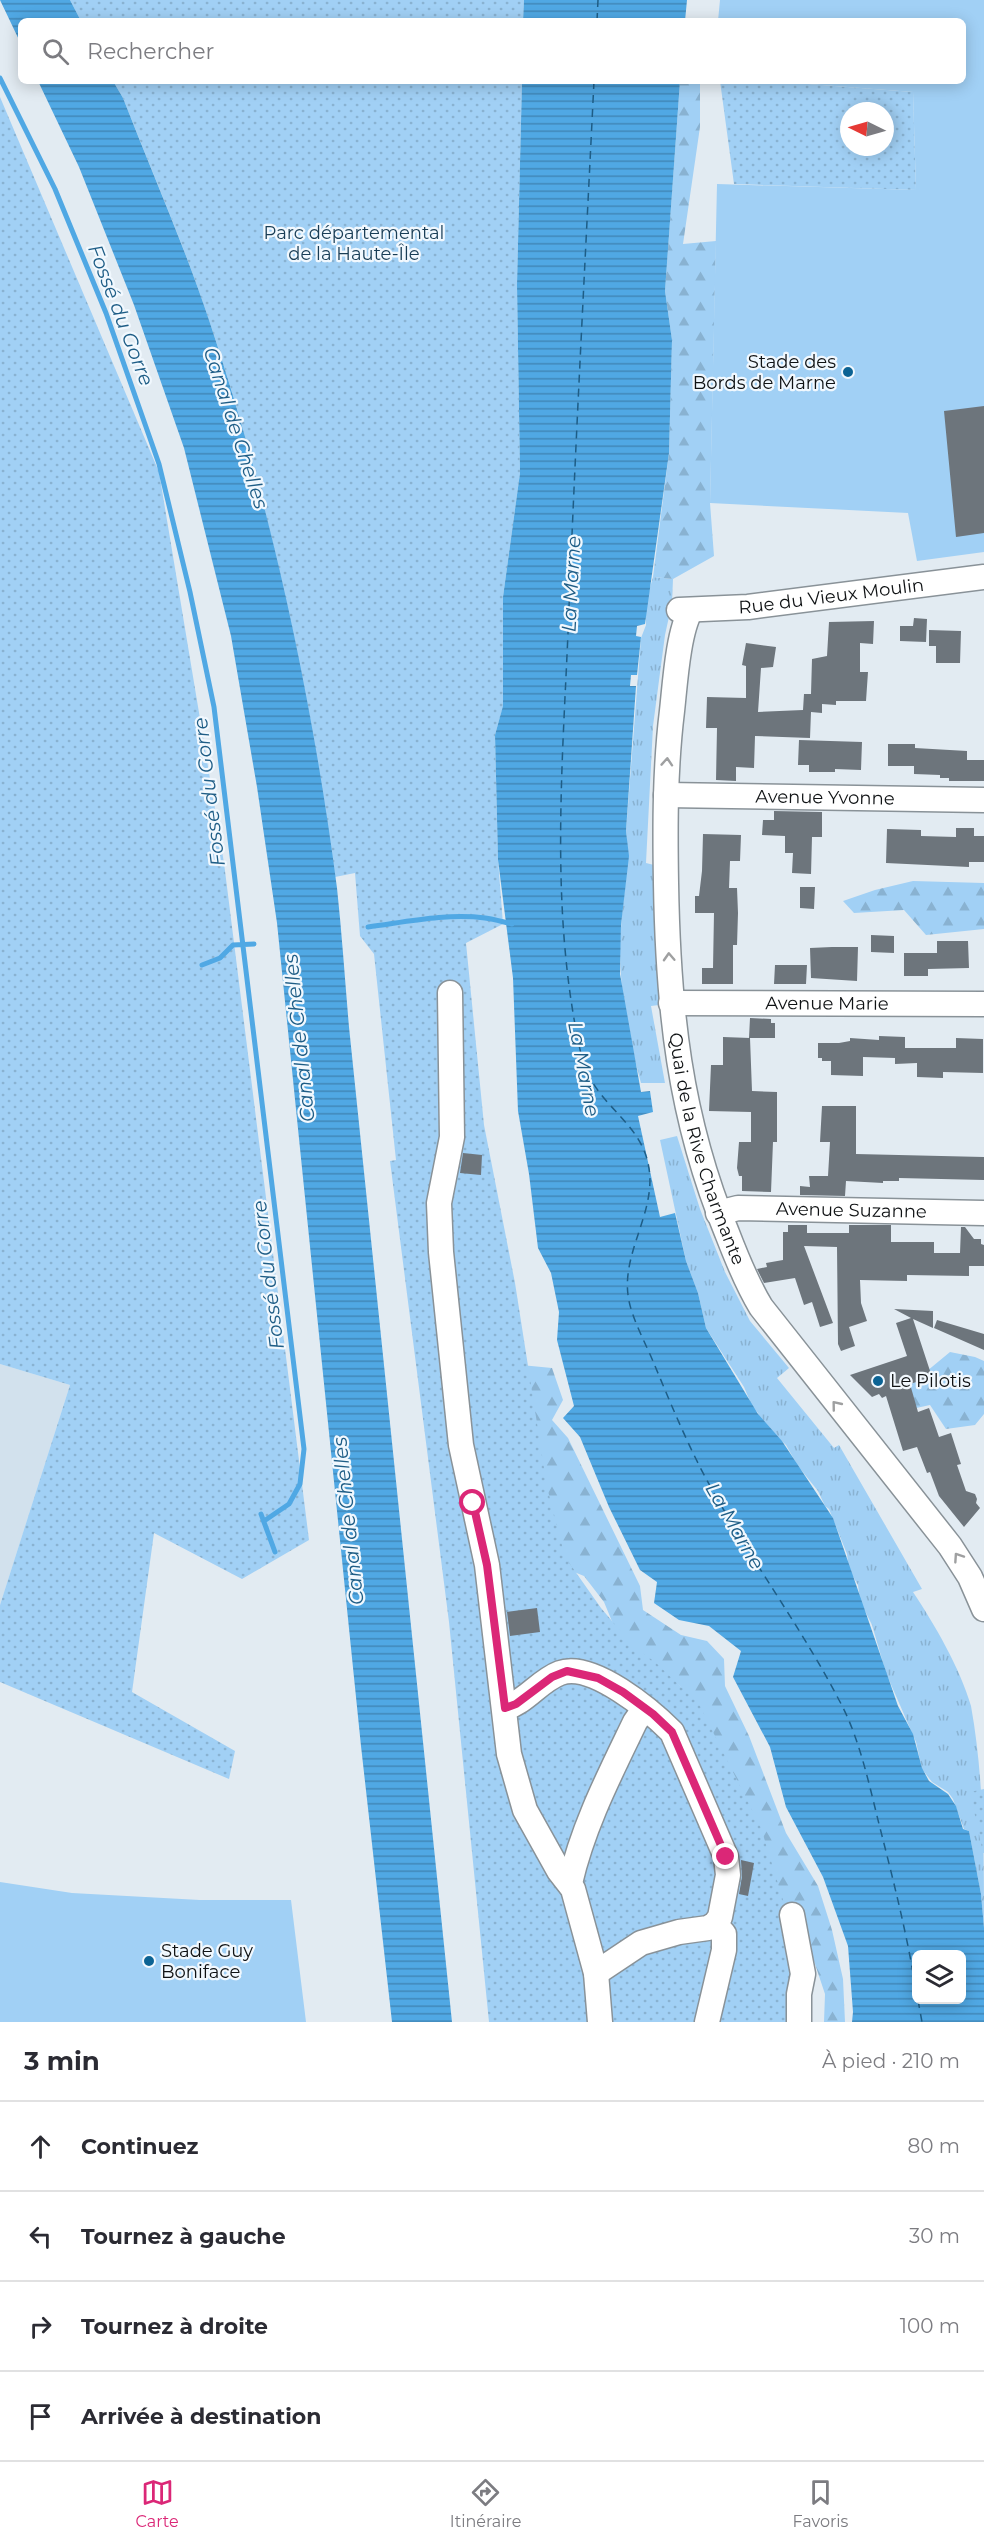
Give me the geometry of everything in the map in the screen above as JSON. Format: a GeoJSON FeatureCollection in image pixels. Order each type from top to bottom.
{"type":"FeatureCollection","features":[{"type":"Feature","properties":{"kind":"street","name":"Rue du Vieux Moulin"},"geometry":{"type":"LineString","coordinates":[[685,610],[747,607],[984,577]]}},
{"type":"Feature","properties":{"kind":"street","name":"Quai de la Rive Charmante"},"geometry":{"type":"LineString","coordinates":[[685,610],[667,762],[667,910],[672,1003],[681,1082],[696,1143],[718,1213],[750,1289],[761,1307],[955,1553],[970,1577],[984,1609]]}},
{"type":"Feature","properties":{"kind":"street","name":"Avenue Yvonne"},"geometry":{"type":"LineString","coordinates":[[666,795],[984,800]]}},
{"type":"Feature","properties":{"kind":"street"},"geometry":{"type":"LineString","coordinates":[[450,993],[452,1137],[439,1203],[441,1252],[461,1445],[487,1565],[509,1754],[525,1810],[559,1871],[570,1883],[578,1904],[596,1973],[600,2022]]}},
{"type":"Feature","properties":{"kind":"street","name":"Avenue Marie"},"geometry":{"type":"LineString","coordinates":[[672,1003],[984,1004]]}},
{"type":"Feature","properties":{"kind":"street","name":"Avenue Suzanne"},"geometry":{"type":"LineString","coordinates":[[718,1213],[738,1208],[984,1213]]}},
{"type":"Feature","properties":{"kind":"street"},"geometry":{"type":"LineString","coordinates":[[505,1708],[516,1704],[560,1673],[573,1671],[606,1682],[660,1720],[678,1742],[726,1857],[728,1875],[720,1917],[715,1924],[708,1928],[679,1932],[641,1943],[596,1973]]}},
{"type":"Feature","properties":{"kind":"street"},"geometry":{"type":"LineString","coordinates":[[570,1883],[589,1821],[635,1722],[644,1708]]}},
{"type":"Feature","properties":{"kind":"street"},"geometry":{"type":"LineString","coordinates":[[792,1915],[803,1974],[799,1994],[799,2022]]}},
{"type":"Feature","properties":{"kind":"street"},"geometry":{"type":"LineString","coordinates":[[707,2022],[724,1950],[724,1935],[715,1924]]}},
{"type":"Feature","properties":{"kind":"shaded area"},"geometry":{"type":"Polygon","coordinates":[[[0,1364],[70,1385],[0,1605],[0,1364]]]}},
{"type":"Feature","properties":{"kind":"green space"},"geometry":{"type":"Polygon","coordinates":[[[70,0],[524,0],[523,18],[79,18],[70,0]]]}},
{"type":"Feature","properties":{"kind":"green space","name":"Stade des Bords de Marne"},"geometry":{"type":"Polygon","coordinates":[[[720,0],[984,0],[984,552],[917,561],[908,513],[710,503],[717,184],[916,190],[913,92],[808,84],[966,84],[966,18],[718,18],[720,0]]]}},
{"type":"Feature","properties":{"kind":"green space","name":"Parc départemental de la Haute-Île"},"geometry":{"type":"Polygon","coordinates":[[[115,84],[522,84],[517,285],[520,473],[503,597],[503,707],[495,735],[498,860],[503,924],[466,943],[484,1125],[515,1283],[547,1487],[565,1557],[601,1608],[634,1647],[655,1662],[699,1704],[761,1828],[790,1923],[794,1969],[791,2022],[489,2022],[449,1622],[390,1161],[396,1160],[374,954],[360,936],[355,873],[335,877],[312,736],[285,597],[232,391],[179,238],[123,98],[115,84]]]}},
{"type":"Feature","properties":{"kind":"green space"},"geometry":{"type":"Polygon","coordinates":[[[680,84],[700,84],[700,127],[683,244],[716,241],[710,503],[714,556],[673,579],[653,577],[669,453],[672,340],[665,291],[680,84]]]}},
{"type":"Feature","properties":{"kind":"green space"},"geometry":{"type":"Polygon","coordinates":[[[720,84],[808,84],[913,92],[916,190],[734,184],[720,84]]]}},
{"type":"Feature","properties":{"kind":"green space"},"geometry":{"type":"Polygon","coordinates":[[[0,97],[159,472],[224,863],[309,1540],[242,1579],[154,1533],[132,1692],[235,1751],[229,1779],[0,1682],[0,1605],[70,1385],[0,1364],[0,97]]]}},
{"type":"Feature","properties":{"kind":"green space"},"geometry":{"type":"Polygon","coordinates":[[[653,577],[673,579],[672,603],[665,635],[653,726],[646,863],[654,865],[659,1005],[651,1006],[665,1083],[641,1083],[624,1006],[620,948],[627,867],[626,831],[641,638],[646,625],[646,602],[653,577]]]}},
{"type":"Feature","properties":{"kind":"green space"},"geometry":{"type":"Polygon","coordinates":[[[913,881],[984,883],[984,929],[926,935],[904,910],[854,913],[843,901],[913,881]]]}},
{"type":"Feature","properties":{"kind":"green space"},"geometry":{"type":"Polygon","coordinates":[[[677,1136],[700,1209],[725,1272],[750,1321],[789,1368],[777,1378],[834,1448],[839,1445],[922,1589],[913,1592],[946,1647],[966,1692],[971,1706],[979,1761],[984,1928],[981,1894],[969,1831],[964,1829],[953,1799],[948,1792],[932,1782],[922,1769],[916,1742],[886,1673],[872,1625],[860,1601],[858,1585],[849,1570],[847,1554],[829,1509],[786,1445],[759,1420],[758,1413],[752,1406],[744,1387],[706,1328],[698,1293],[686,1261],[660,1140],[677,1136]]]}},
{"type":"Feature","properties":{"kind":"green space"},"geometry":{"type":"Polygon","coordinates":[[[950,1352],[984,1361],[984,1414],[975,1425],[946,1429],[930,1405],[907,1410],[898,1395],[950,1352]]]}},
{"type":"Feature","properties":{"kind":"green space"},"geometry":{"type":"Polygon","coordinates":[[[521,1365],[552,1368],[563,1400],[552,1420],[568,1438],[640,1586],[643,1610],[681,1635],[707,1641],[724,1659],[725,1686],[749,1736],[786,1833],[818,1886],[832,1930],[843,1979],[845,2022],[824,2022],[825,1994],[796,1907],[774,1913],[748,1842],[681,1687],[663,1672],[623,1648],[604,1602],[584,1576],[542,1559],[521,1365]]]}},
{"type":"Feature","properties":{"kind":"green space"},"geometry":{"type":"Polygon","coordinates":[[[984,1789],[984,1853],[983,1853],[970,1792],[984,1789]]]}},
{"type":"Feature","properties":{"kind":"green space","name":"Stade Guy Boniface"},"geometry":{"type":"Polygon","coordinates":[[[0,1882],[72,1893],[200,1900],[291,1900],[306,2022],[0,2022],[0,1882]]]}},
{"type":"Feature","properties":{"kind":"water"},"geometry":{"type":"Polygon","coordinates":[[[0,0],[70,0],[79,18],[18,18],[18,38],[0,0]]]}},
{"type":"Feature","properties":{"kind":"water"},"geometry":{"type":"Polygon","coordinates":[[[524,0],[687,0],[685,18],[523,18],[524,0]]]}},
{"type":"Feature","properties":{"kind":"water","name":"Canal de Chelles"},"geometry":{"type":"Polygon","coordinates":[[[39,84],[115,84],[123,98],[179,238],[232,392],[270,532],[302,674],[337,888],[349,1027],[452,2022],[392,2022],[361,1746],[277,923],[257,787],[231,636],[184,448],[134,305],[79,167],[39,84]]]}},
{"type":"Feature","properties":{"kind":"water","name":"La Marne"},"geometry":{"type":"Polygon","coordinates":[[[522,84],[680,84],[665,291],[672,340],[669,453],[645,624],[637,626],[636,636],[641,637],[637,675],[631,675],[630,686],[636,686],[626,831],[629,856],[621,925],[620,974],[641,1092],[650,1091],[653,1112],[638,1116],[660,1217],[675,1213],[686,1261],[698,1293],[706,1328],[758,1414],[782,1441],[833,1518],[898,1706],[913,1734],[922,1768],[929,1781],[948,1794],[956,1806],[963,1829],[969,1831],[981,1894],[984,1928],[984,2022],[852,2022],[848,1946],[823,1877],[786,1807],[770,1747],[733,1677],[741,1651],[709,1626],[679,1620],[654,1603],[657,1582],[640,1570],[609,1507],[580,1437],[563,1418],[574,1406],[557,1340],[559,1312],[551,1273],[538,1248],[518,1111],[513,978],[498,860],[495,735],[503,706],[503,597],[520,473],[517,285],[522,84]]]}},
{"type":"Feature","properties":{"kind":"building"},"geometry":{"type":"Polygon","coordinates":[[[984,406],[984,533],[956,537],[944,411],[984,406]]]}},
{"type":"Feature","properties":{"kind":"building"},"geometry":{"type":"Polygon","coordinates":[[[914,618],[927,619],[926,642],[900,641],[900,626],[913,626],[914,618]]]}},
{"type":"Feature","properties":{"kind":"building"},"geometry":{"type":"Polygon","coordinates":[[[874,621],[873,644],[860,643],[860,672],[868,672],[866,701],[836,701],[836,705],[822,704],[822,713],[811,712],[810,738],[755,736],[754,768],[736,767],[736,781],[716,780],[717,728],[706,728],[707,697],[746,698],[746,666],[742,665],[746,643],[776,647],[773,667],[761,668],[758,712],[803,710],[804,694],[811,694],[812,659],[827,656],[829,622],[874,621]]]}},
{"type":"Feature","properties":{"kind":"building"},"geometry":{"type":"Polygon","coordinates":[[[929,630],[961,631],[960,663],[936,663],[936,646],[929,646],[929,630]]]}},
{"type":"Feature","properties":{"kind":"building"},"geometry":{"type":"Polygon","coordinates":[[[799,740],[862,742],[861,770],[835,769],[835,772],[809,772],[809,765],[798,765],[799,740]]]}},
{"type":"Feature","properties":{"kind":"building"},"geometry":{"type":"Polygon","coordinates":[[[888,744],[915,744],[915,748],[967,751],[967,760],[984,760],[984,781],[949,781],[949,778],[940,778],[940,775],[914,774],[914,766],[888,766],[888,744]]]}},
{"type":"Feature","properties":{"kind":"building"},"geometry":{"type":"Polygon","coordinates":[[[774,811],[822,812],[822,837],[812,837],[811,874],[792,873],[793,853],[785,853],[785,836],[762,835],[763,820],[774,820],[774,811]]]}},
{"type":"Feature","properties":{"kind":"building"},"geometry":{"type":"Polygon","coordinates":[[[956,828],[974,828],[974,836],[984,836],[984,862],[969,862],[969,867],[886,863],[887,829],[921,830],[921,836],[956,837],[956,828]]]}},
{"type":"Feature","properties":{"kind":"building"},"geometry":{"type":"Polygon","coordinates":[[[703,834],[741,835],[740,861],[730,861],[729,888],[737,888],[738,913],[737,945],[733,945],[733,984],[702,984],[702,968],[713,968],[714,913],[695,913],[695,896],[699,896],[702,871],[703,834]]]}},
{"type":"Feature","properties":{"kind":"building"},"geometry":{"type":"Polygon","coordinates":[[[800,887],[815,887],[814,909],[800,908],[800,887]]]}},
{"type":"Feature","properties":{"kind":"building"},"geometry":{"type":"Polygon","coordinates":[[[871,935],[894,936],[894,953],[871,952],[871,935]]]}},
{"type":"Feature","properties":{"kind":"building"},"geometry":{"type":"Polygon","coordinates":[[[937,941],[968,941],[969,968],[928,969],[928,976],[904,976],[904,953],[937,953],[937,941]]]}},
{"type":"Feature","properties":{"kind":"building"},"geometry":{"type":"Polygon","coordinates":[[[858,947],[857,981],[811,978],[810,948],[858,947]]]}},
{"type":"Feature","properties":{"kind":"building"},"geometry":{"type":"Polygon","coordinates":[[[775,965],[807,965],[806,984],[774,984],[775,965]]]}},
{"type":"Feature","properties":{"kind":"building"},"geometry":{"type":"Polygon","coordinates":[[[750,1018],[771,1019],[771,1023],[775,1023],[775,1038],[749,1038],[750,1018]]]}},
{"type":"Feature","properties":{"kind":"building"},"geometry":{"type":"Polygon","coordinates":[[[879,1036],[905,1037],[905,1048],[956,1048],[956,1038],[983,1039],[983,1073],[943,1072],[943,1078],[917,1077],[917,1063],[895,1064],[895,1058],[863,1057],[863,1076],[831,1075],[831,1061],[822,1061],[822,1058],[818,1058],[818,1043],[839,1043],[850,1041],[850,1038],[879,1040],[879,1036]]]}},
{"type":"Feature","properties":{"kind":"building"},"geometry":{"type":"Polygon","coordinates":[[[723,1037],[750,1038],[752,1091],[777,1092],[777,1142],[773,1142],[771,1192],[742,1191],[742,1176],[739,1176],[737,1168],[739,1142],[751,1142],[751,1112],[709,1111],[711,1065],[723,1065],[723,1037]]]}},
{"type":"Feature","properties":{"kind":"building"},"geometry":{"type":"Polygon","coordinates":[[[822,1106],[856,1106],[856,1154],[984,1157],[984,1180],[899,1178],[899,1181],[883,1181],[883,1183],[846,1181],[845,1196],[800,1195],[800,1186],[810,1187],[809,1176],[828,1176],[830,1142],[820,1142],[822,1106]]]}},
{"type":"Feature","properties":{"kind":"building"},"geometry":{"type":"Polygon","coordinates":[[[463,1153],[482,1155],[481,1175],[460,1173],[463,1153]]]}},
{"type":"Feature","properties":{"kind":"building"},"geometry":{"type":"Polygon","coordinates":[[[788,1225],[807,1225],[807,1233],[849,1233],[849,1225],[891,1225],[891,1242],[934,1242],[934,1253],[960,1253],[961,1227],[965,1227],[974,1239],[981,1239],[981,1244],[984,1245],[984,1266],[969,1266],[969,1276],[907,1275],[907,1281],[860,1280],[861,1303],[867,1321],[849,1327],[855,1346],[841,1351],[838,1344],[837,1247],[804,1246],[833,1323],[820,1327],[812,1302],[804,1305],[795,1278],[764,1283],[757,1269],[767,1267],[766,1263],[783,1260],[783,1232],[788,1232],[788,1225]]]}},
{"type":"Feature","properties":{"kind":"building"},"geometry":{"type":"Polygon","coordinates":[[[894,1309],[933,1311],[933,1328],[913,1319],[932,1377],[910,1384],[918,1412],[929,1408],[939,1437],[951,1433],[961,1464],[957,1465],[966,1491],[975,1494],[977,1499],[976,1503],[980,1508],[964,1527],[939,1496],[917,1447],[903,1451],[886,1396],[882,1398],[879,1394],[872,1397],[850,1375],[907,1356],[896,1323],[911,1318],[894,1309]]]}},
{"type":"Feature","properties":{"kind":"building"},"geometry":{"type":"Polygon","coordinates":[[[937,1320],[984,1334],[984,1350],[934,1328],[937,1320]]]}},
{"type":"Feature","properties":{"kind":"building"},"geometry":{"type":"Polygon","coordinates":[[[537,1608],[540,1632],[510,1636],[507,1612],[537,1608]]]}},
{"type":"Feature","properties":{"kind":"building"},"geometry":{"type":"Polygon","coordinates":[[[741,1860],[754,1863],[748,1896],[739,1894],[742,1877],[741,1860]]]}},
{"type":"Feature","properties":{"kind":"waterway","name":"Fossé du Gorre"},"geometry":{"type":"LineString","coordinates":[[0,78],[55,189],[106,313],[159,464],[190,592],[214,707],[304,1449],[300,1484],[289,1504],[264,1521]]}},
{"type":"Feature","properties":{"kind":"waterway"},"geometry":{"type":"LineString","coordinates":[[368,927],[456,917],[485,918],[512,924]]}},
{"type":"Feature","properties":{"kind":"waterway"},"geometry":{"type":"LineString","coordinates":[[202,965],[220,958],[233,945],[254,944]]}},
{"type":"Feature","properties":{"kind":"waterway"},"geometry":{"type":"LineString","coordinates":[[261,1514],[275,1552]]}},
{"type":"Feature","properties":{"kind":"ferry route"},"geometry":{"type":"LineString","coordinates":[[597,18],[598,0]]}},
{"type":"Feature","properties":{"kind":"ferry route"},"geometry":{"type":"LineString","coordinates":[[594,84],[561,791],[562,897],[571,1002],[581,1054],[587,1071],[604,1099],[635,1134],[643,1147],[648,1163],[650,1181],[648,1198],[629,1266],[627,1283],[634,1317],[683,1431],[706,1478],[825,1674],[846,1714],[858,1745],[871,1793],[912,1969]]}},
{"type":"Feature","properties":{"kind":"ferry route"},"geometry":{"type":"LineString","coordinates":[[919,2004],[922,2022]]}},
{"type":"Feature","properties":{"kind":"place","name":"Stade des Bords de Marne"},"geometry":{"type":"Point","coordinates":[848,372]}},
{"type":"Feature","properties":{"kind":"place","name":"Le Pilotis"},"geometry":{"type":"Point","coordinates":[878,1381]}},
{"type":"Feature","properties":{"kind":"place","name":"Stade Guy Boniface"},"geometry":{"type":"Point","coordinates":[149,1961]}},
{"type":"Feature","properties":{"kind":"route"},"geometry":{"type":"LineString","coordinates":[[473,1503],[482,1533],[487,1565],[505,1708],[516,1704],[552,1677],[567,1671],[598,1678],[623,1692],[653,1714],[672,1732],[726,1857]]}}]}
